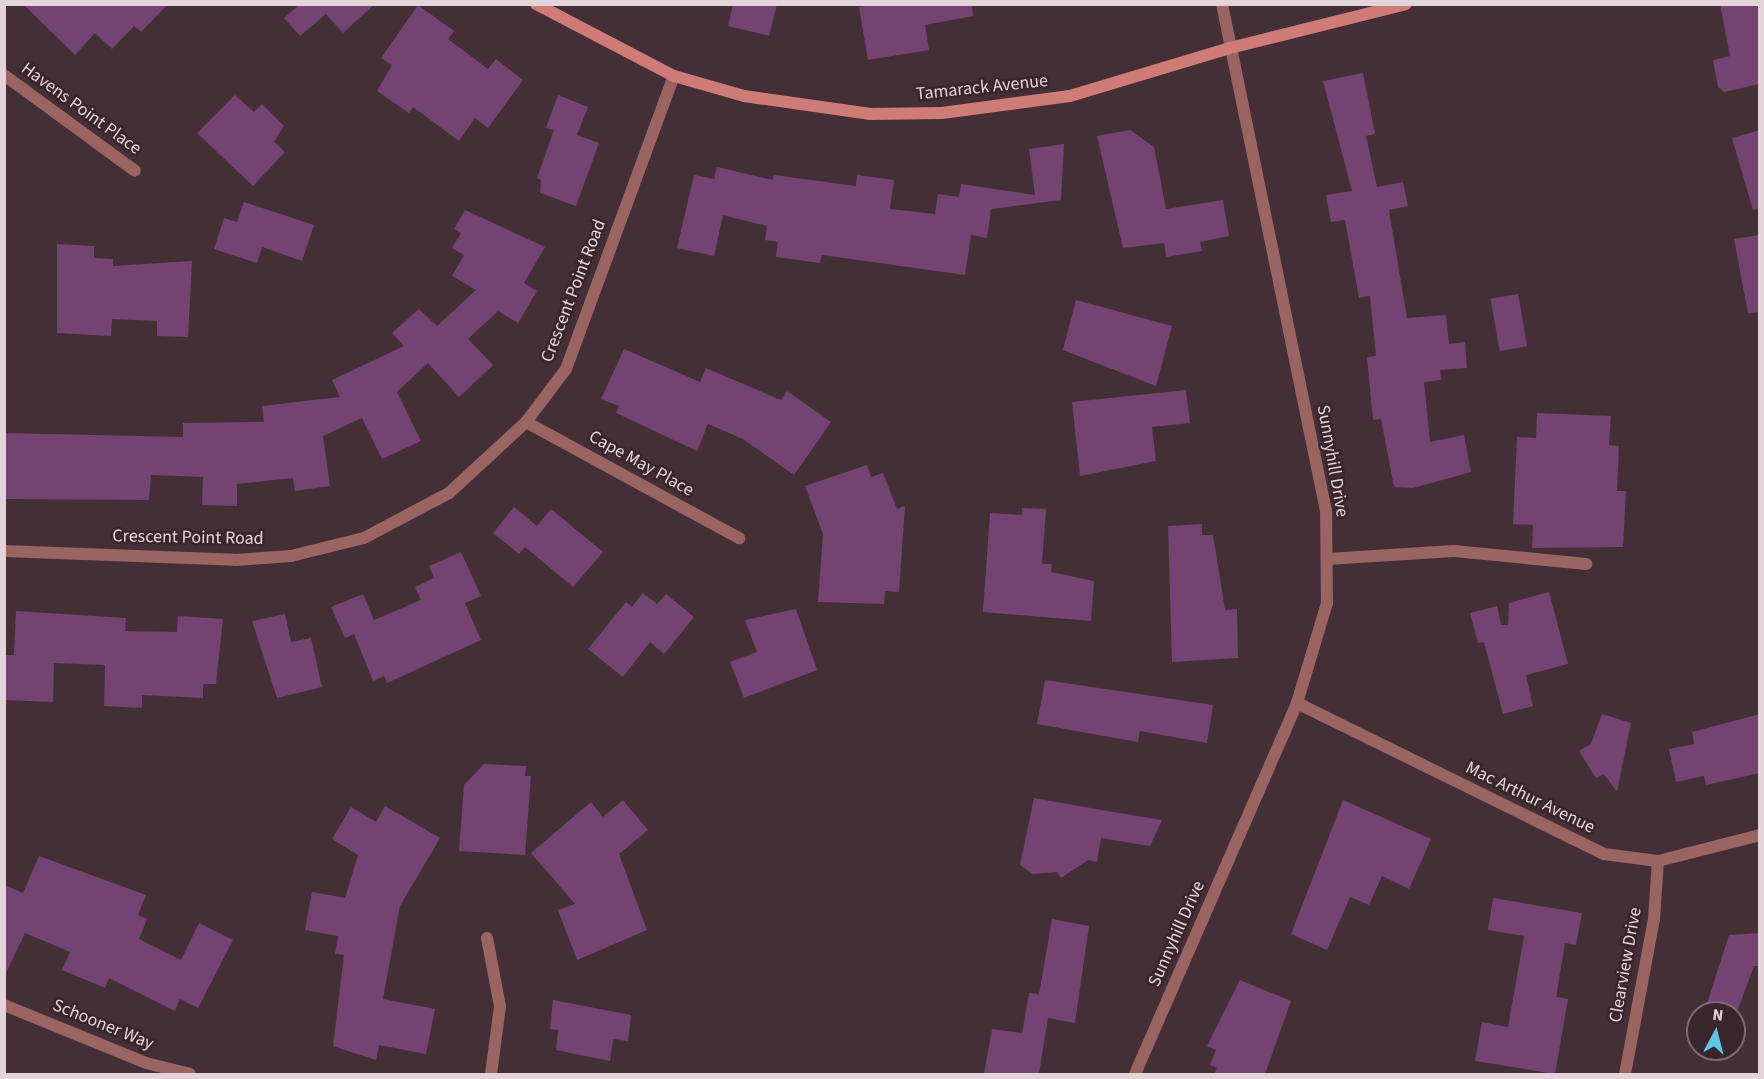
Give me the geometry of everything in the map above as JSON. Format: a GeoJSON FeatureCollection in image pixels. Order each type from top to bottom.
{"type":"FeatureCollection","features":[{"type":"Feature","properties":{"kind":"main road","name":"Tamarack Avenue"},"geometry":{"type":"LineString","coordinates":[[536,4],[674,76],[744,96],[871,114],[942,113],[1070,96],[1230,48],[1406,4]]}},
{"type":"Feature","properties":{"kind":"street","name":"Sunnyhill Drive"},"geometry":{"type":"LineString","coordinates":[[1135,1074],[1297,704],[1328,603],[1326,511],[1222,4]]}},
{"type":"Feature","properties":{"kind":"street","name":"Havens Point Place"},"geometry":{"type":"LineString","coordinates":[[4,75],[135,171]]}},
{"type":"Feature","properties":{"kind":"street","name":"Crescent Point Road"},"geometry":{"type":"LineString","coordinates":[[4,551],[235,560],[301,554],[364,538],[449,493],[526,422],[566,369],[674,76]]}},
{"type":"Feature","properties":{"kind":"street","name":"Cape May Place"},"geometry":{"type":"LineString","coordinates":[[526,422],[739,538]]}},
{"type":"Feature","properties":{"kind":"street"},"geometry":{"type":"LineString","coordinates":[[1327,559],[1454,551],[1586,564]]}},
{"type":"Feature","properties":{"kind":"street","name":"Mac Arthur Avenue"},"geometry":{"type":"LineString","coordinates":[[1297,704],[1604,854],[1658,861],[1760,835]]}},
{"type":"Feature","properties":{"kind":"street","name":"Clearview Drive"},"geometry":{"type":"LineString","coordinates":[[1625,1074],[1654,919],[1658,861]]}},
{"type":"Feature","properties":{"kind":"street"},"geometry":{"type":"LineString","coordinates":[[487,938],[500,1006],[491,1074]]}},
{"type":"Feature","properties":{"kind":"street","name":"Schooner Way"},"geometry":{"type":"LineString","coordinates":[[4,1005],[146,1063],[190,1074]]}},
{"type":"Feature","properties":{"kind":"building"},"geometry":{"type":"Polygon","coordinates":[[[23,4],[168,4],[141,32],[134,26],[112,49],[95,33],[75,55],[23,4]]]}},
{"type":"Feature","properties":{"kind":"building"},"geometry":{"type":"Polygon","coordinates":[[[300,4],[375,4],[343,33],[326,14],[300,36],[284,18],[300,4]]]}},
{"type":"Feature","properties":{"kind":"building"},"geometry":{"type":"Polygon","coordinates":[[[733,4],[777,4],[769,36],[728,26],[733,4]]]}},
{"type":"Feature","properties":{"kind":"building"},"geometry":{"type":"Polygon","coordinates":[[[874,4],[972,4],[973,16],[925,25],[929,50],[868,60],[859,7],[874,4]]]}},
{"type":"Feature","properties":{"kind":"building"},"geometry":{"type":"Polygon","coordinates":[[[1720,4],[1760,4],[1760,84],[1724,92],[1718,87],[1713,60],[1730,56],[1720,4]]]}},
{"type":"Feature","properties":{"kind":"building"},"geometry":{"type":"Polygon","coordinates":[[[418,5],[454,31],[448,39],[488,69],[496,59],[523,80],[488,128],[475,118],[459,141],[413,107],[409,113],[377,91],[392,65],[381,58],[418,5]]]}},
{"type":"Feature","properties":{"kind":"building"},"geometry":{"type":"Polygon","coordinates":[[[1363,73],[1375,134],[1366,136],[1377,187],[1403,182],[1408,206],[1389,210],[1407,318],[1446,315],[1449,344],[1465,342],[1467,368],[1440,370],[1441,380],[1424,382],[1430,442],[1464,435],[1471,472],[1413,488],[1394,487],[1381,419],[1373,420],[1367,357],[1376,356],[1370,296],[1359,298],[1345,220],[1331,222],[1326,195],[1352,191],[1323,81],[1363,73]]]}},
{"type":"Feature","properties":{"kind":"building"},"geometry":{"type":"Polygon","coordinates":[[[235,95],[254,112],[262,104],[284,126],[274,142],[285,152],[253,186],[197,133],[235,95]]]}},
{"type":"Feature","properties":{"kind":"building"},"geometry":{"type":"Polygon","coordinates":[[[558,95],[588,107],[577,135],[599,143],[576,206],[540,193],[541,180],[537,178],[554,130],[546,128],[558,95]]]}},
{"type":"Feature","properties":{"kind":"building"},"geometry":{"type":"Polygon","coordinates":[[[1130,130],[1154,147],[1166,209],[1223,200],[1229,236],[1200,242],[1202,251],[1166,257],[1164,243],[1123,248],[1097,136],[1130,130]]]}},
{"type":"Feature","properties":{"kind":"building"},"geometry":{"type":"Polygon","coordinates":[[[1760,130],[1760,209],[1753,210],[1732,138],[1760,130]]]}},
{"type":"Feature","properties":{"kind":"building"},"geometry":{"type":"Polygon","coordinates":[[[1064,144],[1061,200],[991,209],[987,238],[971,235],[965,275],[822,255],[820,263],[776,257],[778,242],[765,240],[767,226],[723,215],[714,256],[677,248],[694,175],[714,179],[717,167],[773,180],[774,175],[856,186],[857,175],[894,180],[890,209],[935,214],[938,194],[959,197],[961,184],[1035,195],[1029,149],[1064,144]]]}},
{"type":"Feature","properties":{"kind":"building"},"geometry":{"type":"Polygon","coordinates":[[[244,202],[314,225],[302,261],[262,247],[257,263],[214,249],[224,218],[237,222],[244,202]]]}},
{"type":"Feature","properties":{"kind":"building"},"geometry":{"type":"Polygon","coordinates":[[[465,210],[545,247],[524,283],[537,291],[518,323],[498,311],[468,339],[493,365],[459,397],[428,363],[397,392],[421,441],[382,459],[362,418],[323,436],[330,486],[295,491],[293,478],[237,484],[237,506],[202,505],[203,477],[151,475],[149,500],[4,499],[4,433],[183,437],[183,423],[264,422],[262,406],[340,397],[332,380],[404,346],[392,333],[419,309],[437,326],[476,290],[452,276],[464,255],[452,248],[461,233],[454,229],[465,210]]]}},
{"type":"Feature","properties":{"kind":"building"},"geometry":{"type":"Polygon","coordinates":[[[1760,235],[1760,312],[1748,313],[1734,239],[1760,235]]]}},
{"type":"Feature","properties":{"kind":"building"},"geometry":{"type":"Polygon","coordinates":[[[57,244],[94,246],[94,258],[113,259],[113,266],[192,261],[188,337],[157,336],[157,321],[112,319],[111,336],[57,333],[57,244]]]}},
{"type":"Feature","properties":{"kind":"building"},"geometry":{"type":"Polygon","coordinates":[[[1518,294],[1527,346],[1500,351],[1490,299],[1518,294]]]}},
{"type":"Feature","properties":{"kind":"building"},"geometry":{"type":"Polygon","coordinates":[[[1076,300],[1172,326],[1156,386],[1063,350],[1076,300]]]}},
{"type":"Feature","properties":{"kind":"building"},"geometry":{"type":"Polygon","coordinates":[[[624,349],[700,382],[706,368],[781,400],[787,391],[831,422],[794,475],[743,439],[708,424],[697,451],[616,413],[619,406],[601,399],[624,349]]]}},
{"type":"Feature","properties":{"kind":"building"},"geometry":{"type":"Polygon","coordinates":[[[1186,390],[1190,423],[1152,427],[1156,461],[1080,476],[1072,402],[1186,390]]]}},
{"type":"Feature","properties":{"kind":"building"},"geometry":{"type":"Polygon","coordinates":[[[1537,413],[1611,416],[1609,445],[1619,446],[1617,491],[1626,491],[1623,547],[1532,548],[1533,525],[1513,524],[1517,437],[1536,438],[1537,413]]]}},
{"type":"Feature","properties":{"kind":"building"},"geometry":{"type":"Polygon","coordinates":[[[867,465],[871,477],[883,473],[897,509],[905,506],[899,592],[885,591],[884,604],[818,602],[823,534],[805,486],[867,465]]]}},
{"type":"Feature","properties":{"kind":"building"},"geometry":{"type":"Polygon","coordinates":[[[514,507],[537,526],[551,509],[603,552],[573,587],[525,547],[519,554],[493,533],[514,507]]]}},
{"type":"Feature","properties":{"kind":"building"},"geometry":{"type":"Polygon","coordinates":[[[1022,508],[1046,509],[1042,564],[1052,564],[1051,572],[1094,581],[1091,621],[983,612],[990,513],[1022,515],[1022,508]]]}},
{"type":"Feature","properties":{"kind":"building"},"geometry":{"type":"Polygon","coordinates":[[[1202,524],[1202,535],[1213,535],[1225,610],[1237,609],[1238,658],[1172,662],[1168,526],[1202,524]]]}},
{"type":"Feature","properties":{"kind":"building"},"geometry":{"type":"Polygon","coordinates":[[[461,552],[481,596],[465,603],[481,640],[387,683],[384,676],[373,681],[354,634],[345,638],[331,607],[363,594],[374,620],[421,600],[415,587],[434,578],[429,566],[461,552]]]}},
{"type":"Feature","properties":{"kind":"building"},"geometry":{"type":"Polygon","coordinates":[[[1549,592],[1568,664],[1526,675],[1533,706],[1503,714],[1484,642],[1478,643],[1470,613],[1497,606],[1501,625],[1508,625],[1509,603],[1549,592]]]}},
{"type":"Feature","properties":{"kind":"building"},"geometry":{"type":"Polygon","coordinates":[[[643,593],[657,604],[666,594],[694,617],[664,654],[650,642],[623,677],[588,649],[626,602],[632,607],[643,593]]]}},
{"type":"Feature","properties":{"kind":"building"},"geometry":{"type":"Polygon","coordinates":[[[796,609],[817,670],[744,698],[730,662],[757,652],[745,620],[796,609]]]}},
{"type":"Feature","properties":{"kind":"building"},"geometry":{"type":"Polygon","coordinates":[[[16,611],[126,618],[125,631],[177,632],[178,616],[223,619],[216,684],[203,684],[203,698],[142,695],[142,708],[104,706],[105,665],[54,663],[53,702],[4,700],[4,655],[14,655],[16,611]]]}},
{"type":"Feature","properties":{"kind":"building"},"geometry":{"type":"Polygon","coordinates":[[[285,614],[291,642],[311,638],[322,687],[277,698],[252,621],[285,614]]]}},
{"type":"Feature","properties":{"kind":"building"},"geometry":{"type":"Polygon","coordinates":[[[1045,680],[1213,705],[1207,743],[1140,731],[1138,742],[1037,724],[1045,680]]]}},
{"type":"Feature","properties":{"kind":"building"},"geometry":{"type":"Polygon","coordinates":[[[1602,714],[1631,723],[1617,792],[1604,774],[1596,778],[1579,751],[1591,744],[1602,714]]]}},
{"type":"Feature","properties":{"kind":"building"},"geometry":{"type":"Polygon","coordinates":[[[1760,714],[1760,773],[1706,785],[1704,776],[1676,782],[1669,749],[1694,744],[1692,732],[1760,714]]]}},
{"type":"Feature","properties":{"kind":"building"},"geometry":{"type":"Polygon","coordinates":[[[484,764],[526,766],[525,776],[531,776],[525,855],[459,851],[464,785],[484,764]]]}},
{"type":"Feature","properties":{"kind":"building"},"geometry":{"type":"Polygon","coordinates":[[[1034,798],[1162,820],[1150,846],[1101,838],[1097,862],[1088,860],[1061,878],[1057,872],[1033,874],[1020,865],[1034,798]]]}},
{"type":"Feature","properties":{"kind":"building"},"geometry":{"type":"Polygon","coordinates":[[[623,800],[648,830],[619,854],[647,930],[577,960],[558,910],[575,904],[531,853],[591,802],[603,817],[623,800]]]}},
{"type":"Feature","properties":{"kind":"building"},"geometry":{"type":"Polygon","coordinates":[[[1343,800],[1431,839],[1409,889],[1382,876],[1369,905],[1350,897],[1327,950],[1291,934],[1343,800]]]}},
{"type":"Feature","properties":{"kind":"building"},"geometry":{"type":"Polygon","coordinates":[[[385,806],[440,838],[400,906],[383,999],[435,1009],[426,1054],[379,1045],[376,1060],[333,1046],[344,955],[335,954],[338,936],[305,930],[312,892],[345,898],[358,855],[332,839],[351,807],[376,822],[385,806]]]}},
{"type":"Feature","properties":{"kind":"building"},"geometry":{"type":"Polygon","coordinates":[[[39,856],[146,895],[138,915],[147,919],[139,939],[181,960],[199,923],[233,940],[198,1008],[180,999],[175,1011],[109,978],[105,988],[62,970],[70,952],[25,933],[4,977],[4,885],[23,893],[39,856]]]}},
{"type":"Feature","properties":{"kind":"building"},"geometry":{"type":"Polygon","coordinates":[[[1493,898],[1582,913],[1576,945],[1565,943],[1556,997],[1568,999],[1555,1074],[1475,1061],[1482,1022],[1508,1027],[1524,936],[1488,930],[1493,898]]]}},
{"type":"Feature","properties":{"kind":"building"},"geometry":{"type":"Polygon","coordinates":[[[1052,919],[1089,926],[1075,1023],[1048,1018],[1039,1074],[984,1074],[992,1029],[1022,1033],[1029,993],[1039,994],[1052,919]]]}},
{"type":"Feature","properties":{"kind":"building"},"geometry":{"type":"Polygon","coordinates":[[[1760,933],[1760,966],[1754,966],[1741,1001],[1708,1001],[1729,935],[1760,933]]]}},
{"type":"Feature","properties":{"kind":"building"},"geometry":{"type":"Polygon","coordinates":[[[1240,980],[1291,1001],[1265,1074],[1214,1074],[1217,1068],[1210,1065],[1216,1050],[1207,1046],[1240,980]]]}},
{"type":"Feature","properties":{"kind":"building"},"geometry":{"type":"Polygon","coordinates":[[[553,1000],[631,1015],[628,1041],[613,1039],[610,1061],[556,1050],[558,1030],[550,1029],[553,1000]]]}}]}
